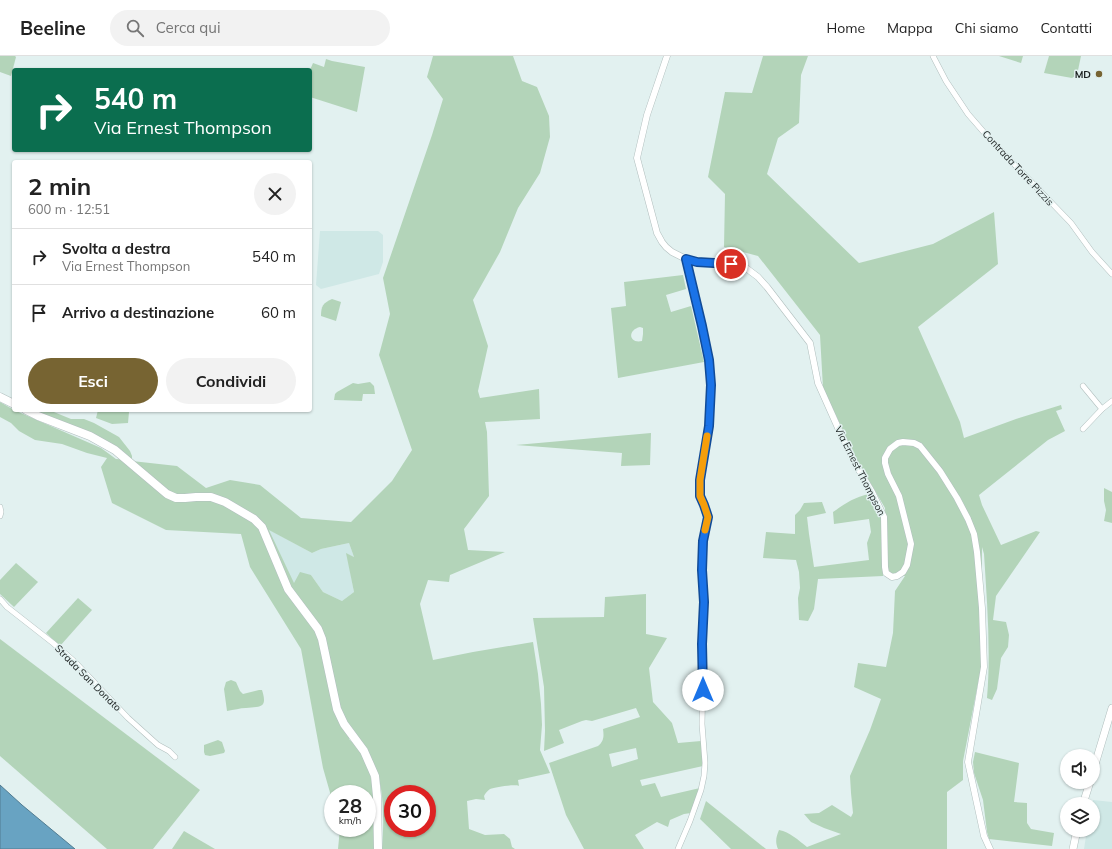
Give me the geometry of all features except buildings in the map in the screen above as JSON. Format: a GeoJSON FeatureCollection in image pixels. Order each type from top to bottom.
{"type":"FeatureCollection","features":[{"type":"Feature","properties":{"kind":"main road"},"geometry":{"type":"LineString","coordinates":[[0,396],[12,403]]}},
{"type":"Feature","properties":{"kind":"main road"},"geometry":{"type":"LineString","coordinates":[[30,412],[90,436],[103,443],[121,455],[167,494],[176,498],[211,497],[225,502],[254,519],[262,527],[288,588],[318,629],[322,639],[337,709],[344,724],[364,751],[375,776],[378,849]]}},
{"type":"Feature","properties":{"kind":"main road"},"geometry":{"type":"LineString","coordinates":[[1100,749],[1112,708]]}},
{"type":"Feature","properties":{"kind":"main road"},"geometry":{"type":"LineString","coordinates":[[1073,849],[1076,837]]}},
{"type":"Feature","properties":{"kind":"street","name":"Via Ernest Thompson"},"geometry":{"type":"LineString","coordinates":[[667,56],[647,115],[637,158],[654,226],[662,242],[672,252],[686,259],[697,262],[731,264],[746,268],[758,277],[767,287],[810,343],[818,384],[856,465],[872,492],[884,517],[884,567],[886,573],[892,577],[897,576],[902,572],[906,565],[911,544],[899,496],[888,474],[885,463],[886,454],[893,446],[903,442],[914,443],[920,446],[940,471],[968,519],[974,534],[977,552],[982,608],[984,667],[968,762],[984,836],[990,849]]}},
{"type":"Feature","properties":{"kind":"street","name":"Contrada Torre Pizzis"},"geometry":{"type":"LineString","coordinates":[[933,56],[946,81],[968,114],[988,137],[1071,223],[1092,252],[1112,274]]}},
{"type":"Feature","properties":{"kind":"street"},"geometry":{"type":"LineString","coordinates":[[678,849],[701,790],[706,763],[702,724],[702,644],[704,602],[702,570],[703,541],[708,517],[700,496],[700,480],[709,426],[711,385],[709,360],[686,259]]}},
{"type":"Feature","properties":{"kind":"street"},"geometry":{"type":"LineString","coordinates":[[1083,386],[1102,409]]}},
{"type":"Feature","properties":{"kind":"street"},"geometry":{"type":"LineString","coordinates":[[1083,429],[1112,401]]}},
{"type":"Feature","properties":{"kind":"street"},"geometry":{"type":"LineString","coordinates":[[0,507],[0,516]]}},
{"type":"Feature","properties":{"kind":"street","name":"Strada San Donato"},"geometry":{"type":"LineString","coordinates":[[0,599],[7,607],[75,662],[128,718],[158,745],[169,751],[175,757]]}},
{"type":"Feature","properties":{"kind":"shaded area"},"geometry":{"type":"Polygon","coordinates":[[[320,231],[378,231],[383,235],[383,262],[379,274],[321,289],[316,285],[320,231]]]}},
{"type":"Feature","properties":{"kind":"shaded area"},"geometry":{"type":"Polygon","coordinates":[[[268,529],[312,553],[321,549],[349,543],[354,557],[347,554],[354,592],[342,601],[323,592],[311,575],[294,584],[268,529]]]}},
{"type":"Feature","properties":{"kind":"shaded area"},"geometry":{"type":"Polygon","coordinates":[[[1100,801],[1112,802],[1112,849],[1084,849],[1086,837],[1100,837],[1100,801]]]}},
{"type":"Feature","properties":{"kind":"green space"},"geometry":{"type":"Polygon","coordinates":[[[0,56],[16,57],[11,76],[0,72],[0,56]]]}},
{"type":"Feature","properties":{"kind":"green space"},"geometry":{"type":"Polygon","coordinates":[[[433,56],[513,56],[522,81],[537,87],[549,116],[550,137],[540,173],[518,208],[500,252],[473,300],[488,346],[478,391],[480,398],[539,389],[540,419],[485,422],[487,432],[489,496],[464,529],[468,550],[505,552],[450,575],[449,582],[428,580],[420,604],[433,660],[533,642],[541,704],[542,725],[540,750],[550,773],[518,780],[519,786],[517,785],[490,789],[484,796],[485,800],[476,799],[467,801],[469,829],[485,835],[504,834],[510,839],[512,847],[515,849],[382,849],[383,805],[377,772],[366,751],[351,732],[349,739],[358,748],[364,759],[372,785],[328,785],[323,768],[301,649],[250,567],[241,534],[166,530],[112,503],[101,467],[107,458],[62,444],[35,440],[19,431],[11,423],[0,417],[0,402],[12,409],[12,412],[19,412],[101,448],[116,459],[129,460],[36,412],[54,412],[71,419],[84,419],[119,437],[130,451],[132,461],[177,466],[206,488],[230,480],[260,485],[301,518],[351,522],[392,481],[412,450],[379,355],[390,314],[383,278],[443,99],[427,77],[433,56]],[[269,530],[294,583],[300,572],[311,575],[323,592],[342,601],[354,592],[346,553],[354,557],[349,543],[321,549],[312,553],[269,530]]]}},
{"type":"Feature","properties":{"kind":"green space"},"geometry":{"type":"Polygon","coordinates":[[[763,56],[808,56],[801,75],[799,123],[778,138],[767,174],[859,263],[933,244],[994,212],[998,264],[918,327],[960,422],[964,438],[1019,418],[1061,405],[1062,409],[1056,411],[1065,431],[1048,440],[979,495],[982,505],[1001,545],[1036,531],[1040,532],[996,596],[993,620],[1006,622],[1009,635],[1008,647],[1001,658],[997,689],[992,700],[987,698],[989,662],[988,626],[984,554],[982,547],[981,668],[963,761],[963,780],[947,792],[947,849],[778,849],[776,844],[779,830],[790,834],[807,847],[841,834],[811,822],[804,814],[819,813],[832,805],[851,817],[853,813],[850,776],[870,730],[881,699],[854,687],[858,663],[886,667],[893,633],[895,591],[905,576],[891,574],[887,570],[885,508],[857,460],[823,388],[820,335],[758,256],[724,247],[725,194],[708,177],[725,92],[752,93],[763,56]]]}},
{"type":"Feature","properties":{"kind":"green space"},"geometry":{"type":"Polygon","coordinates":[[[999,56],[1023,56],[1021,63],[999,56]]]}},
{"type":"Feature","properties":{"kind":"green space"},"geometry":{"type":"Polygon","coordinates":[[[1049,56],[1081,56],[1077,75],[1072,78],[1044,73],[1049,56]]]}},
{"type":"Feature","properties":{"kind":"green space"},"geometry":{"type":"Polygon","coordinates":[[[326,59],[365,67],[357,112],[312,98],[311,68],[313,63],[324,67],[326,59]]]}},
{"type":"Feature","properties":{"kind":"green space"},"geometry":{"type":"Polygon","coordinates":[[[683,275],[686,289],[666,295],[671,312],[691,306],[704,362],[618,378],[611,308],[626,306],[624,282],[683,275]],[[640,327],[633,331],[631,334],[632,339],[642,341],[643,328],[640,327]]]}},
{"type":"Feature","properties":{"kind":"green space"},"geometry":{"type":"Polygon","coordinates":[[[332,299],[341,302],[336,321],[321,316],[323,305],[332,299]]]}},
{"type":"Feature","properties":{"kind":"green space"},"geometry":{"type":"Polygon","coordinates":[[[370,382],[374,386],[375,394],[363,394],[362,401],[334,400],[337,392],[353,383],[358,384],[370,382]]]}},
{"type":"Feature","properties":{"kind":"green space"},"geometry":{"type":"Polygon","coordinates":[[[98,412],[129,412],[128,423],[112,424],[96,418],[98,412]]]}},
{"type":"Feature","properties":{"kind":"green space"},"geometry":{"type":"Polygon","coordinates":[[[651,433],[650,465],[621,466],[622,453],[516,445],[651,433]]]}},
{"type":"Feature","properties":{"kind":"green space"},"geometry":{"type":"Polygon","coordinates":[[[1104,488],[1112,492],[1112,523],[1104,521],[1106,510],[1104,488]]]}},
{"type":"Feature","properties":{"kind":"green space"},"geometry":{"type":"Polygon","coordinates":[[[869,494],[882,519],[883,576],[818,579],[814,609],[808,621],[799,620],[798,598],[800,588],[799,572],[796,560],[763,558],[766,532],[795,534],[795,515],[804,503],[822,502],[826,513],[807,517],[814,567],[869,560],[867,543],[871,532],[869,519],[834,524],[833,512],[854,499],[869,494]]]}},
{"type":"Feature","properties":{"kind":"green space"},"geometry":{"type":"Polygon","coordinates":[[[16,563],[38,582],[14,607],[0,594],[0,580],[16,563]]]}},
{"type":"Feature","properties":{"kind":"green space"},"geometry":{"type":"Polygon","coordinates":[[[646,594],[646,634],[667,638],[649,668],[653,702],[672,723],[678,743],[701,741],[703,766],[640,780],[642,786],[655,783],[661,797],[700,788],[691,813],[684,814],[670,820],[668,827],[657,822],[635,835],[644,849],[584,849],[566,815],[549,763],[598,746],[603,738],[603,729],[640,717],[636,708],[592,721],[582,721],[559,730],[564,743],[544,751],[544,687],[533,618],[604,617],[605,597],[646,594]],[[636,748],[609,754],[612,767],[638,759],[636,748]]]}},
{"type":"Feature","properties":{"kind":"green space"},"geometry":{"type":"Polygon","coordinates":[[[78,598],[92,610],[60,646],[46,633],[78,598]]]}},
{"type":"Feature","properties":{"kind":"green space"},"geometry":{"type":"Polygon","coordinates":[[[0,639],[200,790],[153,849],[107,849],[0,756],[0,639]]]}},
{"type":"Feature","properties":{"kind":"green space"},"geometry":{"type":"Polygon","coordinates":[[[231,680],[236,682],[243,694],[262,690],[264,696],[263,704],[227,711],[224,689],[226,682],[231,680]]]}},
{"type":"Feature","properties":{"kind":"green space"},"geometry":{"type":"Polygon","coordinates":[[[218,740],[222,742],[225,751],[224,753],[210,756],[205,755],[204,745],[218,740]]]}},
{"type":"Feature","properties":{"kind":"green space"},"geometry":{"type":"Polygon","coordinates":[[[975,752],[1019,763],[1014,802],[1027,803],[1027,823],[1031,829],[1054,833],[1052,846],[989,839],[983,800],[974,773],[973,762],[975,752]]]}},
{"type":"Feature","properties":{"kind":"green space"},"geometry":{"type":"Polygon","coordinates":[[[706,801],[766,849],[731,849],[700,819],[706,801]]]}},
{"type":"Feature","properties":{"kind":"green space"},"geometry":{"type":"Polygon","coordinates":[[[184,831],[215,849],[172,849],[184,831]]]}},
{"type":"Feature","properties":{"kind":"green space"},"geometry":{"type":"Polygon","coordinates":[[[339,837],[374,837],[374,849],[338,849],[339,837]]]}},
{"type":"Feature","properties":{"kind":"water"},"geometry":{"type":"Polygon","coordinates":[[[0,785],[22,805],[75,849],[0,849],[0,785]]]}},
{"type":"Feature","properties":{"kind":"slow traffic"},"geometry":{"type":"LineString","coordinates":[[705,530],[708,517],[700,496],[700,480],[707,436]]}},
{"type":"Feature","properties":{"kind":"place","name":"MD"},"geometry":{"type":"Point","coordinates":[1099,74]}},
{"type":"Feature","properties":{"kind":"route"},"geometry":{"type":"LineString","coordinates":[[703,690],[702,644],[704,602],[702,570],[703,541],[708,517],[700,496],[700,480],[709,426],[711,385],[709,360],[686,259],[697,262],[731,264]]}}]}
